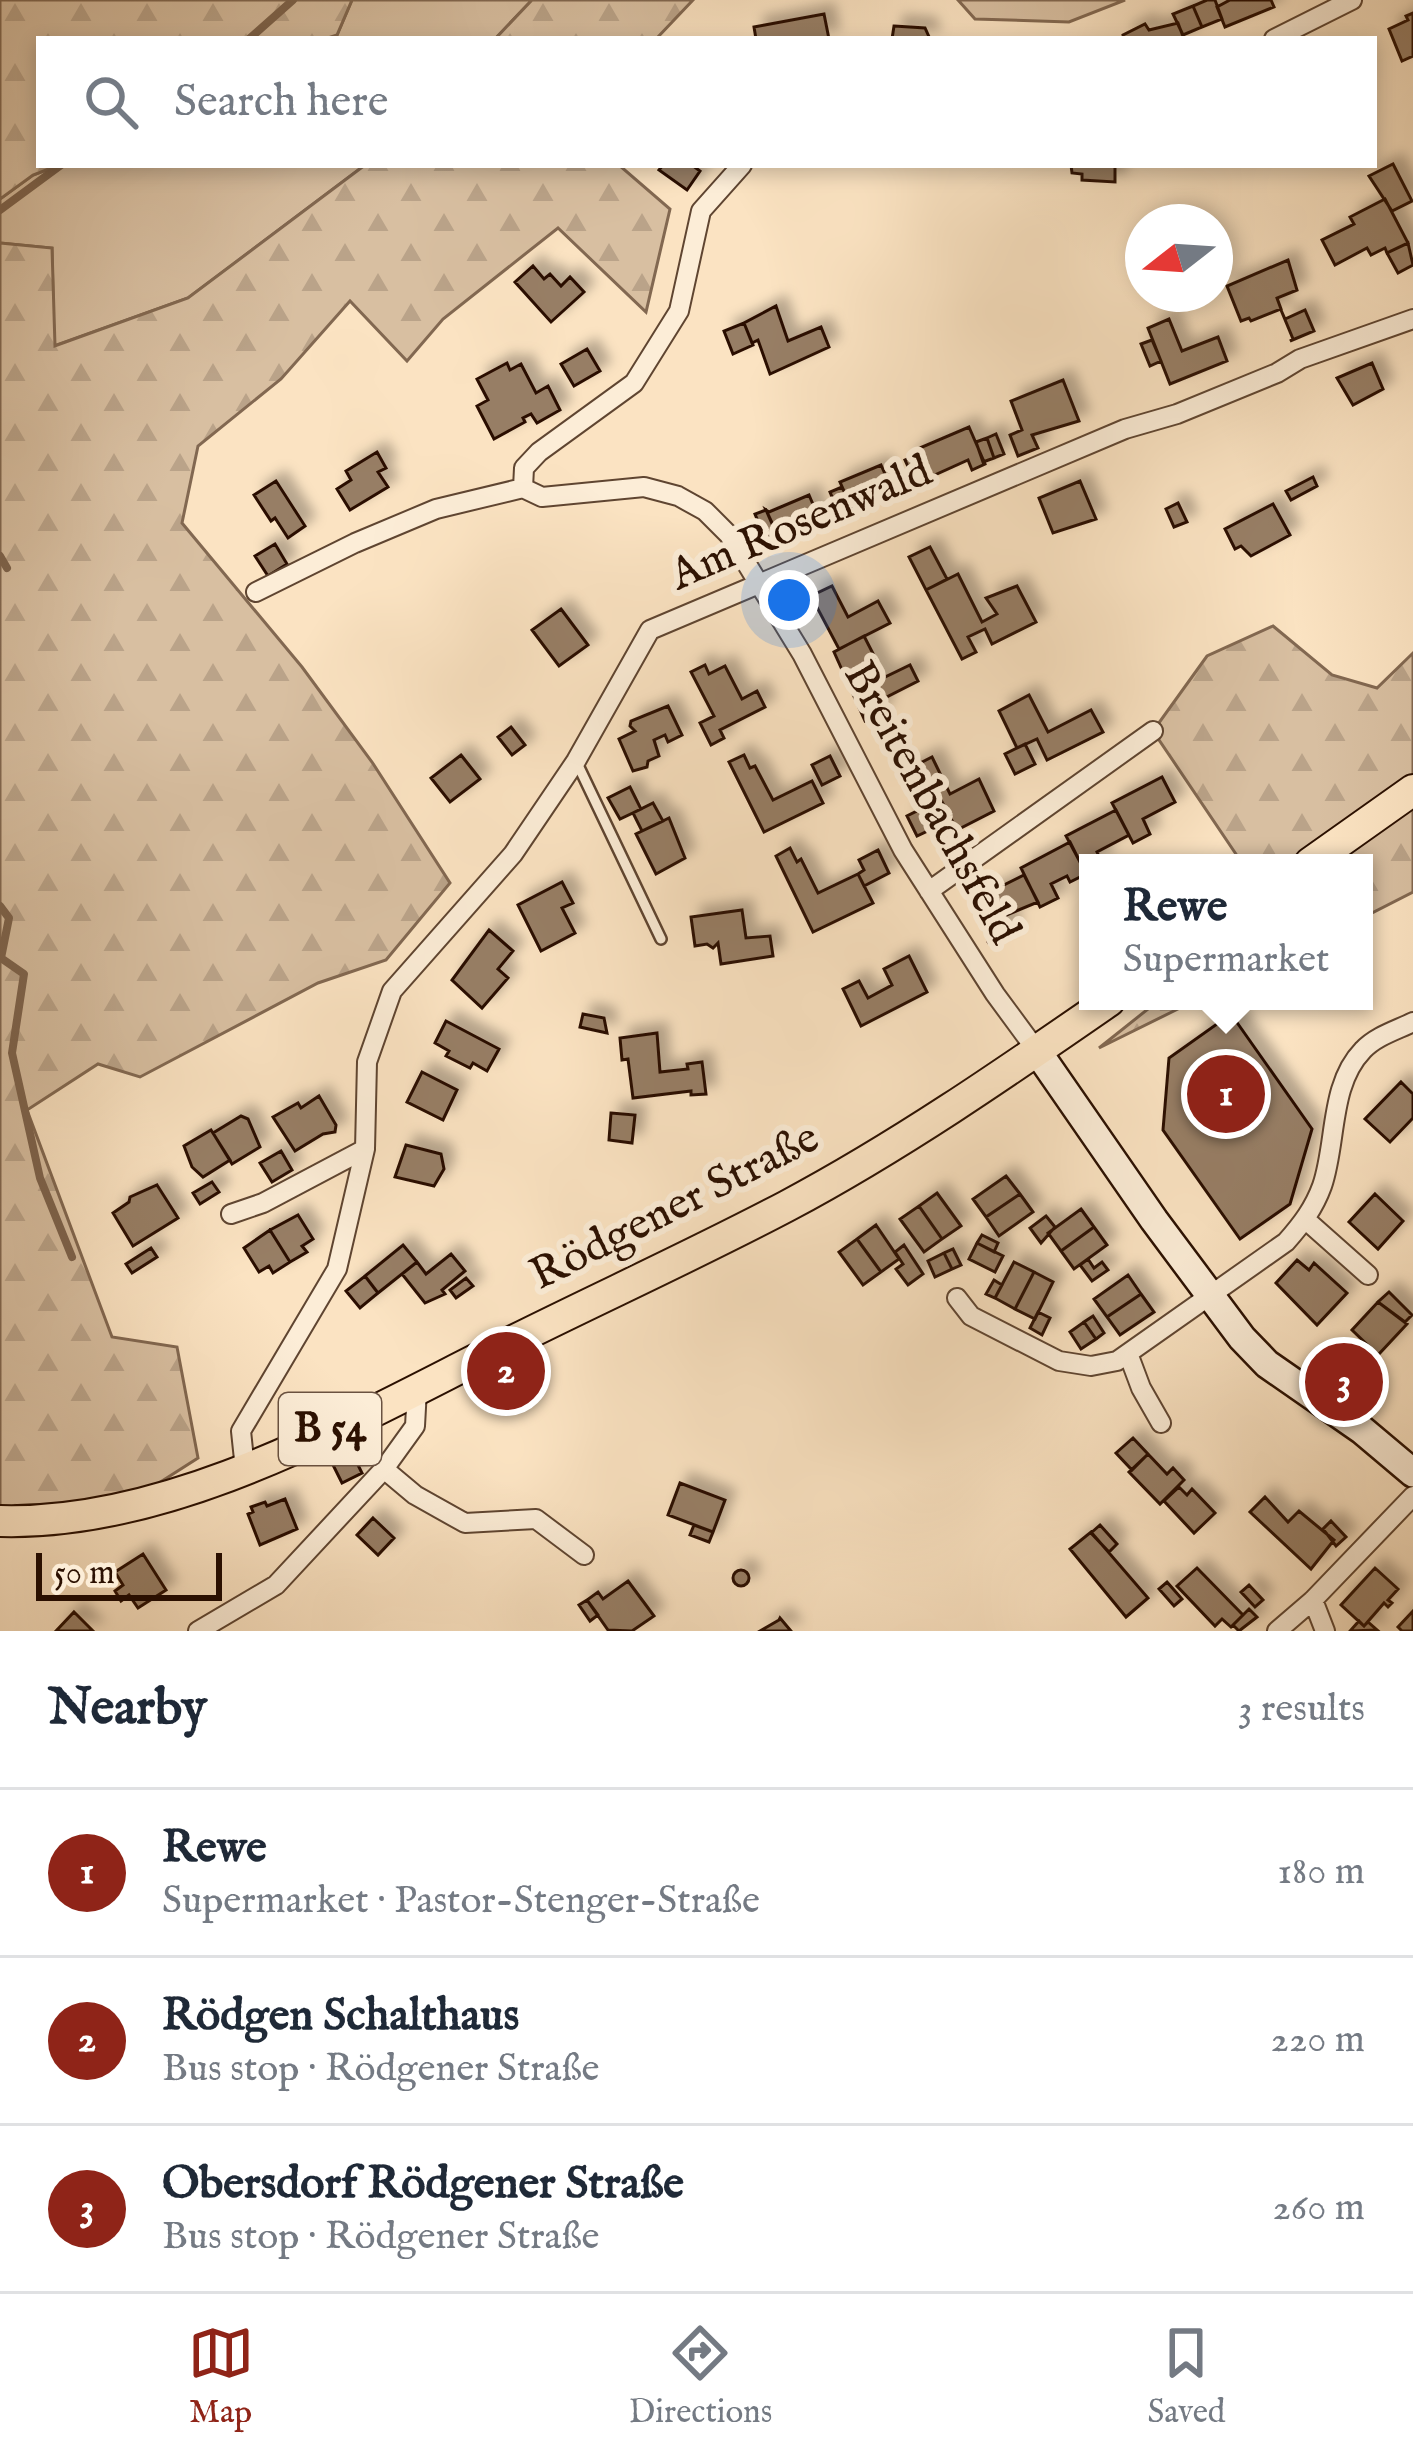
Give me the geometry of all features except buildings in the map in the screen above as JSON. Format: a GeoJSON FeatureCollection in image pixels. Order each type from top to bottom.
{"type":"FeatureCollection","features":[{"type":"Feature","properties":{"kind":"main road"},"geometry":{"type":"LineString","coordinates":[[1323,854],[1413,790]]}},
{"type":"Feature","properties":{"kind":"main road","name":"Rödgener Straße"},"geometry":{"type":"LineString","coordinates":[[0,1521],[42,1522],[175,1496],[245,1469],[417,1389],[788,1205],[1095,1010]]}},
{"type":"Feature","properties":{"kind":"main road"},"geometry":{"type":"LineString","coordinates":[[1037,1051],[1208,1296],[1267,1364],[1362,1430],[1413,1473]]}},
{"type":"Feature","properties":{"kind":"street"},"geometry":{"type":"LineString","coordinates":[[1280,36],[1352,0]]}},
{"type":"Feature","properties":{"kind":"street"},"geometry":{"type":"LineString","coordinates":[[523,488],[524,467],[539,452],[634,383],[679,311],[700,211],[739,168]]}},
{"type":"Feature","properties":{"kind":"street","name":"Am Rosenwald"},"geometry":{"type":"LineString","coordinates":[[245,1469],[241,1431],[337,1269],[365,1149],[368,1062],[392,991],[513,854],[576,761],[650,631],[758,581],[1125,429],[1178,414],[1300,359],[1413,319]]}},
{"type":"Feature","properties":{"kind":"street","name":"Breitenbachsfeld"},"geometry":{"type":"LineString","coordinates":[[256,592],[436,509],[523,488],[542,497],[644,487],[678,496],[705,511],[729,535],[758,581],[802,654],[904,850],[994,994],[1037,1051]]}},
{"type":"Feature","properties":{"kind":"street"},"geometry":{"type":"LineString","coordinates":[[929,891],[1153,731]]}},
{"type":"Feature","properties":{"kind":"street"},"geometry":{"type":"LineString","coordinates":[[957,1298],[971,1316],[1059,1360],[1091,1366],[1129,1356],[1286,1242],[1306,1220],[1323,1184],[1343,1085],[1355,1060],[1373,1042],[1413,1022]]}},
{"type":"Feature","properties":{"kind":"street"},"geometry":{"type":"LineString","coordinates":[[231,1214],[263,1203],[365,1149]]}},
{"type":"Feature","properties":{"kind":"street"},"geometry":{"type":"LineString","coordinates":[[1306,1220],[1368,1275]]}},
{"type":"Feature","properties":{"kind":"street"},"geometry":{"type":"LineString","coordinates":[[1129,1356],[1161,1423]]}},
{"type":"Feature","properties":{"kind":"street"},"geometry":{"type":"LineString","coordinates":[[205,1630],[276,1585],[384,1469],[415,1426],[417,1389]]}},
{"type":"Feature","properties":{"kind":"street"},"geometry":{"type":"LineString","coordinates":[[384,1469],[416,1495],[466,1523],[536,1519],[584,1555]]}},
{"type":"Feature","properties":{"kind":"street"},"geometry":{"type":"LineString","coordinates":[[1276,1631],[1313,1600],[1413,1496]]}},
{"type":"Feature","properties":{"kind":"street"},"geometry":{"type":"LineString","coordinates":[[1313,1600],[1324,1631]]}},
{"type":"Feature","properties":{"kind":"lane"},"geometry":{"type":"LineString","coordinates":[[576,761],[661,939]]}},
{"type":"Feature","properties":{"kind":"green space"},"geometry":{"type":"Polygon","coordinates":[[[0,0],[352,0],[334,36],[36,36],[36,168],[51,168],[0,199],[0,0]]]}},
{"type":"Feature","properties":{"kind":"green space"},"geometry":{"type":"Polygon","coordinates":[[[352,0],[532,0],[498,36],[337,35],[352,0]]]}},
{"type":"Feature","properties":{"kind":"green space"},"geometry":{"type":"Polygon","coordinates":[[[532,0],[693,0],[659,36],[498,36],[532,0]]]}},
{"type":"Feature","properties":{"kind":"green space"},"geometry":{"type":"Polygon","coordinates":[[[958,0],[1125,0],[1069,22],[975,19],[958,0]]]}},
{"type":"Feature","properties":{"kind":"green space"},"geometry":{"type":"Polygon","coordinates":[[[51,168],[361,168],[188,298],[54,346],[52,248],[0,243],[0,199],[51,168]]]}},
{"type":"Feature","properties":{"kind":"green space"},"geometry":{"type":"Polygon","coordinates":[[[361,168],[622,168],[670,209],[646,312],[558,228],[443,319],[407,361],[350,301],[281,379],[198,446],[182,523],[302,667],[372,762],[450,883],[386,960],[318,983],[140,1077],[98,1064],[27,1110],[112,1337],[177,1347],[198,1458],[115,1511],[0,1521],[0,243],[52,248],[55,346],[188,298],[361,168]]]}},
{"type":"Feature","properties":{"kind":"green space"},"geometry":{"type":"Polygon","coordinates":[[[1273,626],[1332,675],[1377,688],[1413,653],[1413,790],[1323,854],[1236,854],[1153,731],[1207,656],[1273,626]]]}},
{"type":"Feature","properties":{"kind":"green space"},"geometry":{"type":"Polygon","coordinates":[[[1413,806],[1413,892],[1373,912],[1373,854],[1347,854],[1413,806]]]}},
{"type":"Feature","properties":{"kind":"green space"},"geometry":{"type":"Polygon","coordinates":[[[1147,1010],[1176,1010],[1099,1048],[1147,1010]]]}},
{"type":"Feature","properties":{"kind":"waterway"},"geometry":{"type":"LineString","coordinates":[[252,36],[293,0]]}},
{"type":"Feature","properties":{"kind":"waterway"},"geometry":{"type":"LineString","coordinates":[[0,210],[57,168]]}},
{"type":"Feature","properties":{"kind":"waterway"},"geometry":{"type":"LineString","coordinates":[[0,556],[7,568]]}},
{"type":"Feature","properties":{"kind":"waterway"},"geometry":{"type":"LineString","coordinates":[[0,906],[9,918],[1,958],[24,974],[12,1053],[40,1178],[72,1257]]}},
{"type":"Feature","properties":{"kind":"place","name":"Rewe"},"geometry":{"type":"Point","coordinates":[1226,1094]}},
{"type":"Feature","properties":{"kind":"place","name":"Rödgen Schalthaus"},"geometry":{"type":"Point","coordinates":[506,1371]}},
{"type":"Feature","properties":{"kind":"place","name":"Obersdorf Rödgener Straße"},"geometry":{"type":"Point","coordinates":[1344,1382]}}]}
